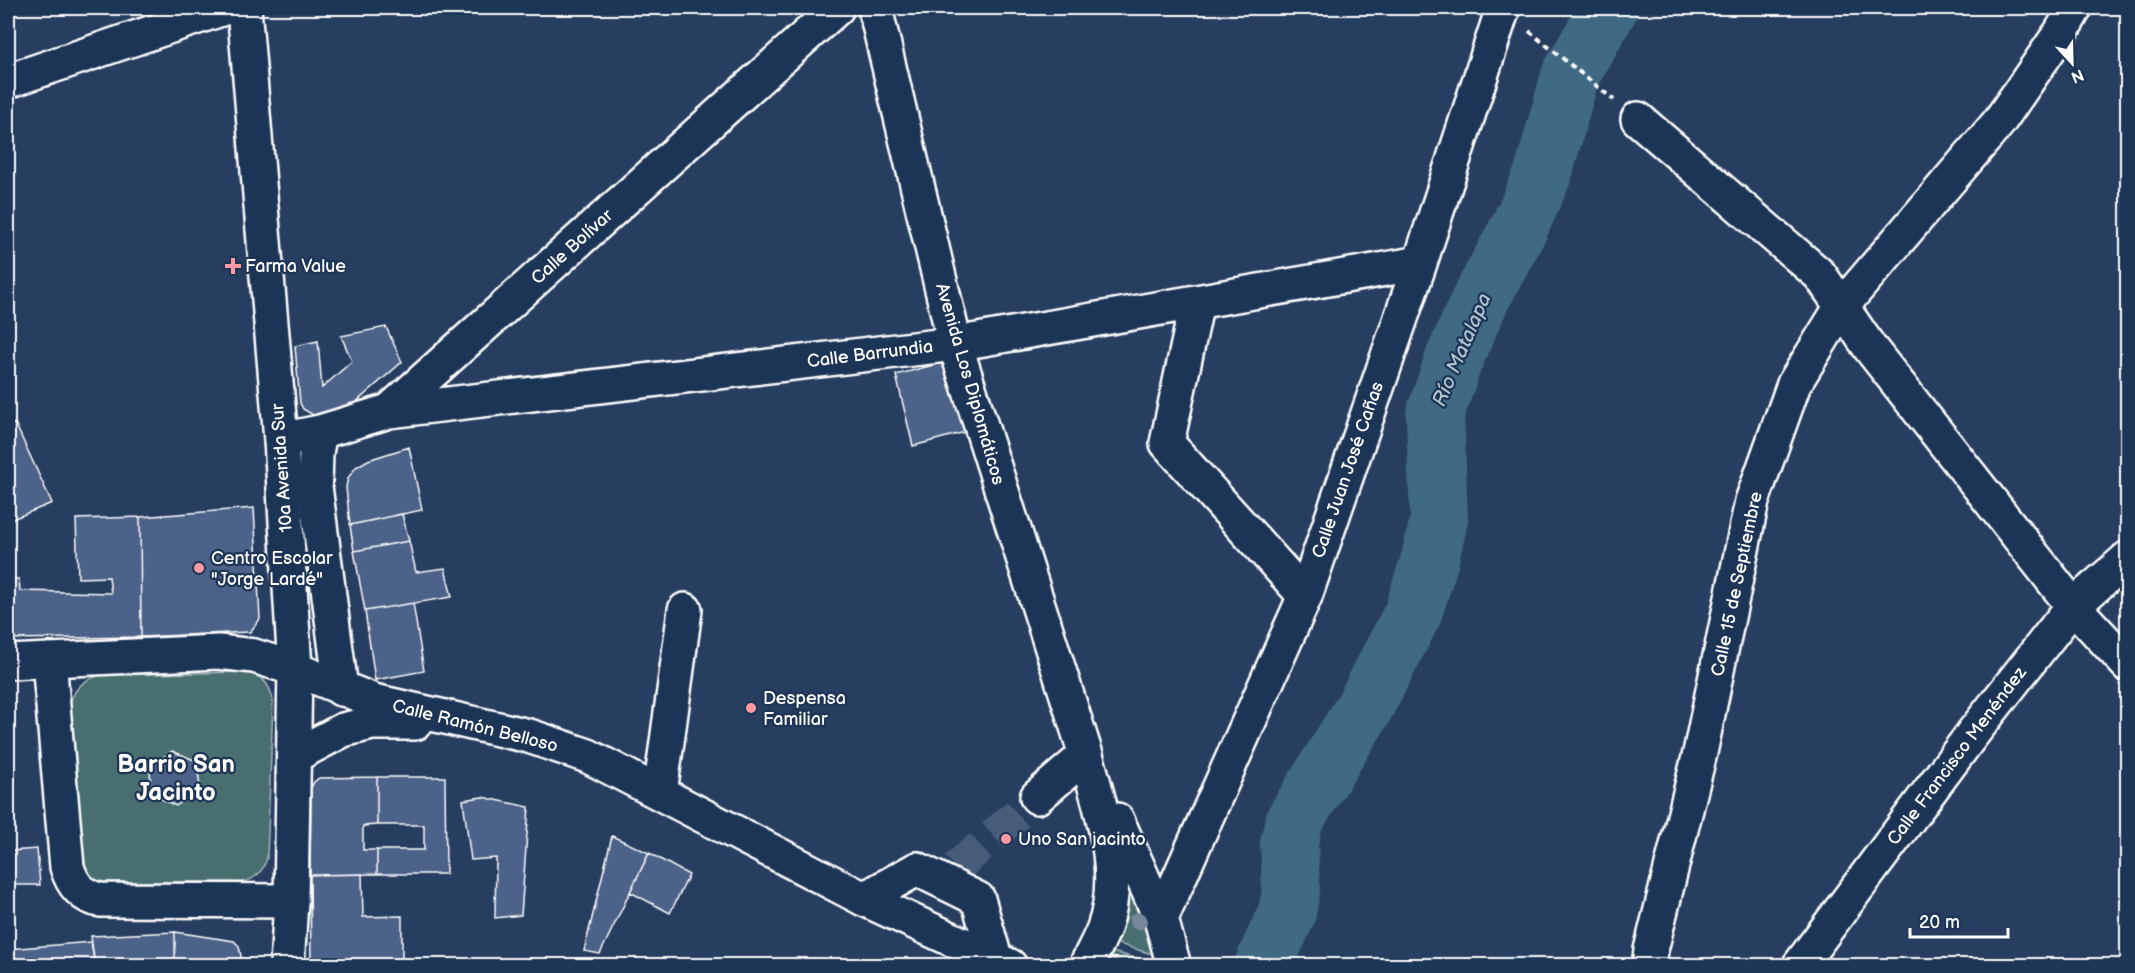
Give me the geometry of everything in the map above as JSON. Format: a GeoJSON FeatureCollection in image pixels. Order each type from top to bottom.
{"type":"FeatureCollection","features":[{"type":"Feature","properties":{"kind":"street"},"geometry":{"type":"LineString","coordinates":[[8,81],[224,8]]}},
{"type":"Feature","properties":{"kind":"street","name":"10a Avenida Sur"},"geometry":{"type":"LineString","coordinates":[[244,8],[281,440],[295,669],[291,901],[287,966]]}},
{"type":"Feature","properties":{"kind":"street","name":"Calle Bolívar"},"geometry":{"type":"LineString","coordinates":[[281,440],[320,432],[389,411],[837,8]]}},
{"type":"Feature","properties":{"kind":"street","name":"Avenida Los Diplomáticos"},"geometry":{"type":"LineString","coordinates":[[876,8],[955,344],[1086,755],[1105,829],[1112,865],[1112,888],[1104,928],[1086,966]]}},
{"type":"Feature","properties":{"kind":"street","name":"Calle Juan José Cañas"},"geometry":{"type":"LineString","coordinates":[[1161,919],[1305,596],[1420,263],[1503,8]]}},
{"type":"Feature","properties":{"kind":"street","name":"Calle 15 de Septiembre"},"geometry":{"type":"LineString","coordinates":[[1649,966],[1651,950],[1701,753],[1752,501],[1794,384],[1842,306],[1999,122],[2075,8]]}},
{"type":"Feature","properties":{"kind":"street"},"geometry":{"type":"LineString","coordinates":[[1638,119],[1820,275],[1870,348],[2073,606],[2127,665]]}},
{"type":"Feature","properties":{"kind":"street","name":"Calle Barrundia"},"geometry":{"type":"LineString","coordinates":[[389,411],[955,344],[1420,263]]}},
{"type":"Feature","properties":{"kind":"street"},"geometry":{"type":"LineString","coordinates":[[1197,302],[1167,443],[1305,596]]}},
{"type":"Feature","properties":{"kind":"street","name":"10a Avenida Sur"},"geometry":{"type":"LineString","coordinates":[[320,432],[316,453],[315,486],[341,689]]}},
{"type":"Feature","properties":{"kind":"street","name":"Calle Francisco Menéndez"},"geometry":{"type":"LineString","coordinates":[[1799,966],[1973,733],[2073,606],[2127,558]]}},
{"type":"Feature","properties":{"kind":"street"},"geometry":{"type":"LineString","coordinates":[[660,793],[685,610]]}},
{"type":"Feature","properties":{"kind":"street","name":"Calle Ramón Belloso"},"geometry":{"type":"LineString","coordinates":[[8,662],[218,652],[254,656],[295,669],[374,701],[529,736],[588,756],[864,899],[1003,962]]}},
{"type":"Feature","properties":{"kind":"street"},"geometry":{"type":"LineString","coordinates":[[49,660],[66,861],[71,879],[82,892],[88,897],[101,900],[291,901]]}},
{"type":"Feature","properties":{"kind":"street"},"geometry":{"type":"LineString","coordinates":[[294,756],[343,730],[372,723],[462,722]]}},
{"type":"Feature","properties":{"kind":"street"},"geometry":{"type":"LineString","coordinates":[[1037,797],[1086,755]]}},
{"type":"Feature","properties":{"kind":"street","name":"Avenida Los Diplomáticos"},"geometry":{"type":"LineString","coordinates":[[1086,755],[1161,919],[1174,966]]}},
{"type":"Feature","properties":{"kind":"street"},"geometry":{"type":"LineString","coordinates":[[864,899],[917,869],[949,874],[978,899],[1003,962]]}},
{"type":"Feature","properties":{"kind":"path"},"geometry":{"type":"LineString","coordinates":[[1553,50],[1638,119]]}},
{"type":"Feature","properties":{"kind":"green space"},"geometry":{"type":"Polygon","coordinates":[[[242,672],[264,680],[270,689],[273,701],[267,858],[261,871],[255,877],[242,882],[103,882],[91,878],[82,861],[70,704],[78,688],[92,678],[104,675],[242,672]]]}},
{"type":"Feature","properties":{"kind":"green space"},"geometry":{"type":"Polygon","coordinates":[[[1129,882],[1159,956],[1115,943],[1129,882]]]}},
{"type":"Feature","properties":{"kind":"green space"},"geometry":{"type":"Polygon","coordinates":[[[1112,952],[1158,965],[1139,965],[1112,959],[1112,952]]]}},
{"type":"Feature","properties":{"kind":"building"},"geometry":{"type":"Polygon","coordinates":[[[386,327],[402,362],[347,410],[313,415],[303,409],[300,403],[295,346],[318,341],[322,388],[352,361],[341,336],[386,327]]]}},
{"type":"Feature","properties":{"kind":"building"},"geometry":{"type":"Polygon","coordinates":[[[937,364],[953,365],[969,431],[913,446],[896,375],[937,364]]]}},
{"type":"Feature","properties":{"kind":"building"},"geometry":{"type":"Polygon","coordinates":[[[15,423],[52,503],[8,521],[8,426],[15,423]]]}},
{"type":"Feature","properties":{"kind":"building"},"geometry":{"type":"Polygon","coordinates":[[[409,447],[422,510],[350,525],[346,487],[348,478],[356,467],[368,460],[409,447]]]}},
{"type":"Feature","properties":{"kind":"building","name":"Centro Escolar \"Jorge Lardé\""},"geometry":{"type":"Polygon","coordinates":[[[254,508],[260,619],[250,632],[141,637],[140,517],[254,508]]]}},
{"type":"Feature","properties":{"kind":"building"},"geometry":{"type":"Polygon","coordinates":[[[402,514],[409,541],[354,551],[350,525],[402,514]]]}},
{"type":"Feature","properties":{"kind":"building"},"geometry":{"type":"Polygon","coordinates":[[[140,517],[141,637],[8,639],[8,579],[19,579],[20,591],[111,593],[109,577],[78,578],[76,519],[140,517]]]}},
{"type":"Feature","properties":{"kind":"building"},"geometry":{"type":"Polygon","coordinates":[[[409,541],[416,572],[445,568],[452,597],[365,611],[354,551],[409,541]]]}},
{"type":"Feature","properties":{"kind":"building"},"geometry":{"type":"Polygon","coordinates":[[[413,603],[424,671],[375,680],[365,611],[413,603]]]}},
{"type":"Feature","properties":{"kind":"building"},"geometry":{"type":"Polygon","coordinates":[[[172,751],[197,761],[200,789],[176,806],[151,794],[150,767],[172,751]]]}},
{"type":"Feature","properties":{"kind":"building"},"geometry":{"type":"Polygon","coordinates":[[[377,777],[377,825],[363,826],[363,850],[377,850],[377,874],[310,875],[311,788],[314,782],[319,778],[377,777]]]}},
{"type":"Feature","properties":{"kind":"building"},"geometry":{"type":"Polygon","coordinates":[[[377,777],[445,777],[446,874],[377,874],[377,850],[424,850],[424,825],[377,825],[377,777]]]}},
{"type":"Feature","properties":{"kind":"building"},"geometry":{"type":"Polygon","coordinates":[[[482,797],[529,807],[521,915],[495,918],[496,858],[471,860],[463,800],[482,797]]]}},
{"type":"Feature","properties":{"kind":"building"},"geometry":{"type":"Polygon","coordinates":[[[612,836],[649,853],[600,954],[584,951],[612,836]]]}},
{"type":"Feature","properties":{"kind":"building"},"geometry":{"type":"Polygon","coordinates":[[[37,849],[40,885],[10,885],[10,851],[37,849]]]}},
{"type":"Feature","properties":{"kind":"building"},"geometry":{"type":"Polygon","coordinates":[[[649,853],[689,875],[670,913],[630,892],[649,853]]]}},
{"type":"Feature","properties":{"kind":"building"},"geometry":{"type":"Polygon","coordinates":[[[362,874],[363,917],[402,916],[402,966],[311,966],[310,875],[362,874]]]}},
{"type":"Feature","properties":{"kind":"building"},"geometry":{"type":"Polygon","coordinates":[[[175,932],[234,941],[239,946],[243,966],[175,966],[175,932]]]}},
{"type":"Feature","properties":{"kind":"building"},"geometry":{"type":"Polygon","coordinates":[[[175,932],[175,966],[95,966],[91,936],[175,932]]]}},
{"type":"Feature","properties":{"kind":"building"},"geometry":{"type":"Polygon","coordinates":[[[91,942],[95,966],[8,966],[8,949],[91,942]]]}},
{"type":"Feature","properties":{"kind":"waterway","name":"Río Matalapa"},"geometry":{"type":"LineString","coordinates":[[1263,966],[1287,913],[1291,890],[1289,843],[1294,821],[1364,708],[1413,613],[1430,559],[1439,519],[1435,415],[1454,359],[1479,302],[1519,228],[1543,174],[1570,76],[1609,8]]}},
{"type":"Feature","properties":{"kind":"tunnel"},"geometry":{"type":"LineString","coordinates":[[956,868],[1037,797]]}},
{"type":"Feature","properties":{"kind":"place","name":"Farma Value"},"geometry":{"type":"Point","coordinates":[233,266]}},
{"type":"Feature","properties":{"kind":"place","name":"Centro Escolar \"Jorge Lardé\""},"geometry":{"type":"Point","coordinates":[199,568]}},
{"type":"Feature","properties":{"kind":"place","name":"Despensa Familiar"},"geometry":{"type":"Point","coordinates":[751,708]}},
{"type":"Feature","properties":{"kind":"place","name":"Uno San jacinto"},"geometry":{"type":"Point","coordinates":[1006,839]}},
{"type":"Feature","properties":{"kind":"district","name":"Barrio San Jacinto"},"geometry":{"type":"Point","coordinates":[176,778]}}]}
